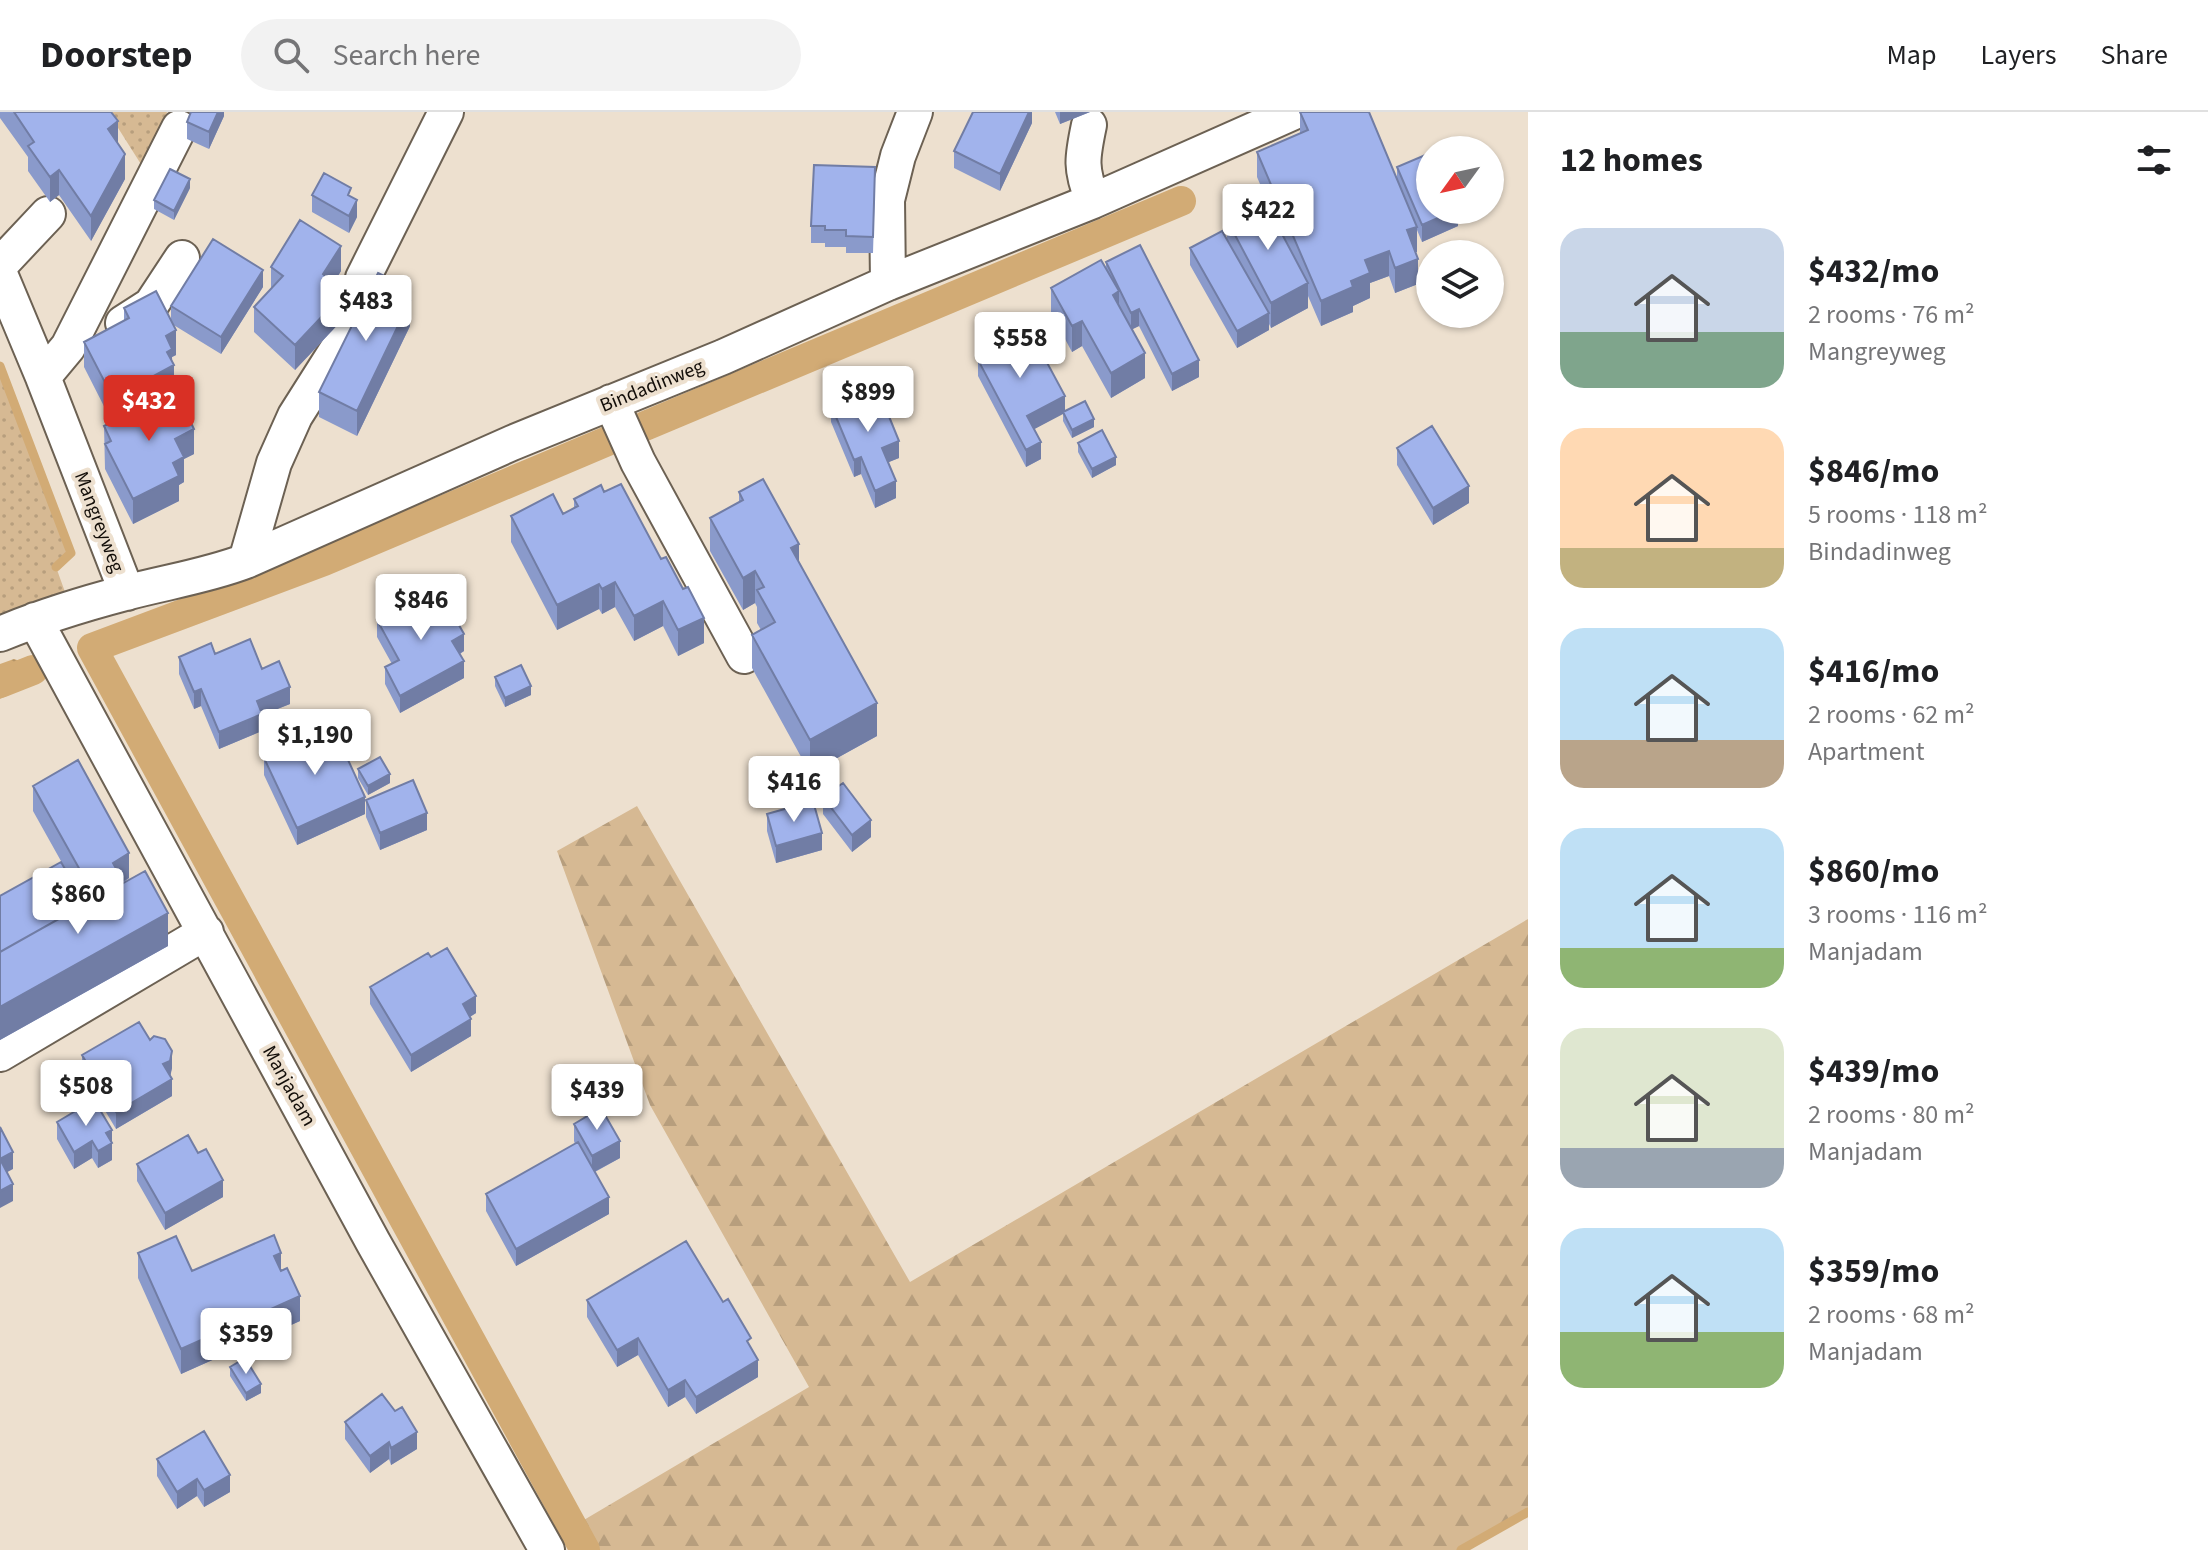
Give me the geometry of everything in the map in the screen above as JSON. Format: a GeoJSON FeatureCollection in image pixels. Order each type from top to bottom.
{"type":"FeatureCollection","features":[{"type":"Feature","properties":{"kind":"street"},"geometry":{"type":"LineString","coordinates":[[246,561],[274,463],[295,416],[352,326],[363,278],[446,112]]}},
{"type":"Feature","properties":{"kind":"street"},"geometry":{"type":"LineString","coordinates":[[888,283],[887,200],[898,156],[915,112]]}},
{"type":"Feature","properties":{"kind":"street","name":"Bindadinweg"},"geometry":{"type":"LineString","coordinates":[[0,634],[35,620],[127,593],[213,573],[246,561],[512,443],[723,357],[888,283],[1093,201],[1294,112]]}},
{"type":"Feature","properties":{"kind":"street"},"geometry":{"type":"LineString","coordinates":[[1089,125],[1083,154],[1083,177],[1093,201]]}},
{"type":"Feature","properties":{"kind":"street"},"geometry":{"type":"LineString","coordinates":[[43,377],[68,347],[179,128]]}},
{"type":"Feature","properties":{"kind":"street"},"geometry":{"type":"LineString","coordinates":[[0,265],[48,214]]}},
{"type":"Feature","properties":{"kind":"street"},"geometry":{"type":"LineString","coordinates":[[68,347],[108,332],[151,305],[182,258]]}},
{"type":"Feature","properties":{"kind":"street","name":"Mangreyweg"},"geometry":{"type":"LineString","coordinates":[[0,274],[127,593]]}},
{"type":"Feature","properties":{"kind":"street"},"geometry":{"type":"LineString","coordinates":[[611,402],[638,462],[744,656]]}},
{"type":"Feature","properties":{"kind":"street","name":"Manjadam"},"geometry":{"type":"LineString","coordinates":[[35,620],[373,1242],[547,1550]]}},
{"type":"Feature","properties":{"kind":"street"},"geometry":{"type":"LineString","coordinates":[[0,1054],[206,932]]}},
{"type":"Feature","properties":{"kind":"green space"},"geometry":{"type":"Polygon","coordinates":[[[108,112],[167,112],[144,169],[108,112]]]}},
{"type":"Feature","properties":{"kind":"green space"},"geometry":{"type":"Polygon","coordinates":[[[0,366],[71,553],[56,567],[65,592],[0,620],[0,366]]]}},
{"type":"Feature","properties":{"kind":"green space"},"geometry":{"type":"Polygon","coordinates":[[[637,806],[910,1282],[1528,919],[1528,1512],[1461,1550],[585,1550],[572,1527],[809,1387],[650,1105],[557,851],[637,806]]]}},
{"type":"Feature","properties":{"kind":"water"},"geometry":{"type":"Polygon","coordinates":[[[14,659],[26,663],[30,676],[11,694],[0,699],[0,664],[14,659]]]}},
{"type":"Feature","properties":{"kind":"building"},"geometry":{"type":"Polygon","coordinates":[[[14,112],[111,112],[118,121],[108,129],[125,154],[91,216],[59,170],[50,177],[28,146],[34,142],[14,112]]]}},
{"type":"Feature","properties":{"kind":"building"},"geometry":{"type":"Polygon","coordinates":[[[191,112],[218,112],[209,132],[187,122],[191,112]]]}},
{"type":"Feature","properties":{"kind":"building"},"geometry":{"type":"Polygon","coordinates":[[[973,112],[1029,112],[1000,174],[954,151],[973,112]]]}},
{"type":"Feature","properties":{"kind":"building"},"geometry":{"type":"Polygon","coordinates":[[[1300,112],[1369,112],[1417,227],[1407,230],[1416,260],[1395,268],[1389,251],[1365,260],[1370,273],[1351,281],[1353,287],[1321,301],[1257,152],[1308,130],[1300,112]]]}},
{"type":"Feature","properties":{"kind":"building"},"geometry":{"type":"Polygon","coordinates":[[[1416,159],[1416,211],[1397,167],[1416,159]]]}},
{"type":"Feature","properties":{"kind":"building"},"geometry":{"type":"Polygon","coordinates":[[[814,165],[875,167],[873,237],[846,236],[846,230],[811,226],[814,165]]]}},
{"type":"Feature","properties":{"kind":"building"},"geometry":{"type":"Polygon","coordinates":[[[170,169],[190,179],[174,211],[154,200],[170,169]]]}},
{"type":"Feature","properties":{"kind":"building"},"geometry":{"type":"Polygon","coordinates":[[[324,173],[351,188],[348,195],[357,200],[349,216],[312,195],[324,173]]]}},
{"type":"Feature","properties":{"kind":"building"},"geometry":{"type":"Polygon","coordinates":[[[1264,200],[1308,283],[1271,303],[1227,220],[1264,200]]]}},
{"type":"Feature","properties":{"kind":"building"},"geometry":{"type":"Polygon","coordinates":[[[300,220],[341,246],[323,274],[344,293],[295,345],[254,307],[283,276],[271,267],[300,220]]]}},
{"type":"Feature","properties":{"kind":"building"},"geometry":{"type":"Polygon","coordinates":[[[1222,231],[1269,313],[1237,331],[1190,248],[1222,231]]]}},
{"type":"Feature","properties":{"kind":"building"},"geometry":{"type":"Polygon","coordinates":[[[213,239],[263,270],[221,337],[171,306],[213,239]]]}},
{"type":"Feature","properties":{"kind":"building"},"geometry":{"type":"Polygon","coordinates":[[[1140,245],[1199,360],[1172,374],[1139,309],[1131,313],[1106,262],[1140,245]]]}},
{"type":"Feature","properties":{"kind":"building"},"geometry":{"type":"Polygon","coordinates":[[[1101,260],[1119,291],[1113,295],[1145,353],[1111,373],[1082,321],[1072,326],[1051,288],[1101,260]]]}},
{"type":"Feature","properties":{"kind":"building"},"geometry":{"type":"Polygon","coordinates":[[[378,273],[409,288],[404,298],[410,301],[357,411],[319,392],[378,273]]]}},
{"type":"Feature","properties":{"kind":"building"},"geometry":{"type":"Polygon","coordinates":[[[156,291],[176,330],[166,336],[172,349],[167,352],[174,365],[113,398],[84,342],[129,318],[124,308],[156,291]]]}},
{"type":"Feature","properties":{"kind":"building"},"geometry":{"type":"Polygon","coordinates":[[[1014,326],[1018,335],[1029,329],[1065,396],[1027,416],[1041,442],[1026,450],[978,360],[992,352],[986,341],[1014,326]]]}},
{"type":"Feature","properties":{"kind":"building"},"geometry":{"type":"Polygon","coordinates":[[[877,387],[899,441],[882,448],[896,481],[875,491],[861,457],[854,460],[831,405],[877,387]]]}},
{"type":"Feature","properties":{"kind":"building"},"geometry":{"type":"Polygon","coordinates":[[[175,390],[194,429],[175,439],[184,457],[173,463],[179,476],[133,499],[105,444],[111,441],[104,426],[175,390]]]}},
{"type":"Feature","properties":{"kind":"building"},"geometry":{"type":"Polygon","coordinates":[[[1085,401],[1094,419],[1072,430],[1063,412],[1085,401]]]}},
{"type":"Feature","properties":{"kind":"building"},"geometry":{"type":"Polygon","coordinates":[[[1432,426],[1469,486],[1433,508],[1397,448],[1432,426]]]}},
{"type":"Feature","properties":{"kind":"building"},"geometry":{"type":"Polygon","coordinates":[[[1102,430],[1116,457],[1092,469],[1078,443],[1102,430]]]}},
{"type":"Feature","properties":{"kind":"building"},"geometry":{"type":"Polygon","coordinates":[[[763,479],[799,544],[791,548],[877,703],[810,740],[752,635],[775,622],[757,590],[764,587],[755,571],[743,578],[710,518],[743,500],[739,492],[763,479]]]}},
{"type":"Feature","properties":{"kind":"building"},"geometry":{"type":"Polygon","coordinates":[[[621,484],[661,559],[666,557],[683,589],[688,587],[704,618],[678,630],[663,601],[634,616],[615,582],[602,589],[599,584],[557,605],[511,516],[553,494],[563,514],[578,506],[574,499],[601,485],[604,492],[621,484]]]}},
{"type":"Feature","properties":{"kind":"building"},"geometry":{"type":"Polygon","coordinates":[[[424,595],[430,604],[443,597],[464,634],[452,641],[464,661],[400,696],[385,667],[399,660],[377,620],[424,595]]]}},
{"type":"Feature","properties":{"kind":"building"},"geometry":{"type":"Polygon","coordinates":[[[250,639],[262,669],[279,661],[290,687],[257,701],[262,714],[219,732],[201,689],[194,692],[179,657],[211,643],[215,654],[250,639]]]}},
{"type":"Feature","properties":{"kind":"building"},"geometry":{"type":"Polygon","coordinates":[[[521,665],[531,686],[505,698],[495,677],[521,665]]]}},
{"type":"Feature","properties":{"kind":"building"},"geometry":{"type":"Polygon","coordinates":[[[333,727],[365,797],[297,828],[264,758],[333,727]]]}},
{"type":"Feature","properties":{"kind":"building"},"geometry":{"type":"Polygon","coordinates":[[[380,757],[390,774],[368,786],[358,769],[380,757]]]}},
{"type":"Feature","properties":{"kind":"building"},"geometry":{"type":"Polygon","coordinates":[[[78,760],[129,853],[113,863],[122,879],[100,892],[91,876],[85,879],[33,786],[78,760]]]}},
{"type":"Feature","properties":{"kind":"building"},"geometry":{"type":"Polygon","coordinates":[[[413,780],[427,813],[380,833],[366,800],[413,780]]]}},
{"type":"Feature","properties":{"kind":"building"},"geometry":{"type":"Polygon","coordinates":[[[843,783],[871,820],[852,835],[823,797],[843,783]]]}},
{"type":"Feature","properties":{"kind":"building"},"geometry":{"type":"Polygon","coordinates":[[[813,801],[822,833],[776,846],[767,814],[813,801]]]}},
{"type":"Feature","properties":{"kind":"building"},"geometry":{"type":"Polygon","coordinates":[[[61,862],[85,904],[0,952],[0,896],[61,862]]]}},
{"type":"Feature","properties":{"kind":"building"},"geometry":{"type":"Polygon","coordinates":[[[145,871],[168,913],[0,1007],[0,952],[145,871]]]}},
{"type":"Feature","properties":{"kind":"building"},"geometry":{"type":"Polygon","coordinates":[[[447,948],[476,996],[463,1004],[471,1019],[411,1055],[370,987],[428,953],[431,957],[447,948]]]}},
{"type":"Feature","properties":{"kind":"building"},"geometry":{"type":"Polygon","coordinates":[[[139,1022],[150,1040],[154,1036],[165,1039],[172,1051],[170,1061],[163,1064],[172,1079],[116,1112],[82,1055],[139,1022]]]}},
{"type":"Feature","properties":{"kind":"building"},"geometry":{"type":"Polygon","coordinates":[[[94,1100],[112,1130],[106,1133],[112,1143],[98,1151],[92,1141],[74,1152],[57,1122],[94,1100]]]}},
{"type":"Feature","properties":{"kind":"building"},"geometry":{"type":"Polygon","coordinates":[[[601,1108],[620,1141],[592,1156],[574,1124],[601,1108]]]}},
{"type":"Feature","properties":{"kind":"building"},"geometry":{"type":"Polygon","coordinates":[[[0,1127],[13,1152],[0,1159],[0,1127]]]}},
{"type":"Feature","properties":{"kind":"building"},"geometry":{"type":"Polygon","coordinates":[[[188,1135],[198,1153],[206,1149],[223,1180],[165,1213],[137,1164],[188,1135]]]}},
{"type":"Feature","properties":{"kind":"building"},"geometry":{"type":"Polygon","coordinates":[[[578,1142],[609,1197],[516,1249],[486,1194],[578,1142]]]}},
{"type":"Feature","properties":{"kind":"building"},"geometry":{"type":"Polygon","coordinates":[[[0,1159],[13,1184],[0,1191],[0,1159]]]}},
{"type":"Feature","properties":{"kind":"building"},"geometry":{"type":"Polygon","coordinates":[[[274,1235],[281,1253],[274,1256],[281,1271],[287,1268],[300,1296],[181,1349],[138,1253],[176,1236],[192,1271],[274,1235]]]}},
{"type":"Feature","properties":{"kind":"building"},"geometry":{"type":"Polygon","coordinates":[[[686,1241],[723,1302],[728,1299],[751,1338],[747,1341],[758,1360],[696,1397],[685,1380],[668,1390],[638,1338],[617,1350],[587,1300],[686,1241]]]}},
{"type":"Feature","properties":{"kind":"building"},"geometry":{"type":"Polygon","coordinates":[[[245,1358],[261,1384],[246,1393],[230,1367],[245,1358]]]}},
{"type":"Feature","properties":{"kind":"building"},"geometry":{"type":"Polygon","coordinates":[[[382,1394],[395,1411],[402,1407],[417,1432],[391,1448],[389,1442],[370,1456],[345,1422],[382,1394]]]}},
{"type":"Feature","properties":{"kind":"building"},"geometry":{"type":"Polygon","coordinates":[[[204,1431],[230,1475],[204,1490],[197,1479],[177,1492],[157,1459],[204,1431]]]}},
{"type":"Feature","properties":{"kind":"waterway"},"geometry":{"type":"LineString","coordinates":[[645,426],[1181,201]]}},
{"type":"Feature","properties":{"kind":"waterway"},"geometry":{"type":"LineString","coordinates":[[0,366],[71,553],[56,567]]}},
{"type":"Feature","properties":{"kind":"waterway"},"geometry":{"type":"LineString","coordinates":[[585,1550],[92,648],[324,561],[610,440]]}},
{"type":"Feature","properties":{"kind":"waterway"},"geometry":{"type":"LineString","coordinates":[[0,683],[33,670]]}},
{"type":"Feature","properties":{"kind":"waterway"},"geometry":{"type":"LineString","coordinates":[[1461,1550],[1528,1512]]}}]}
